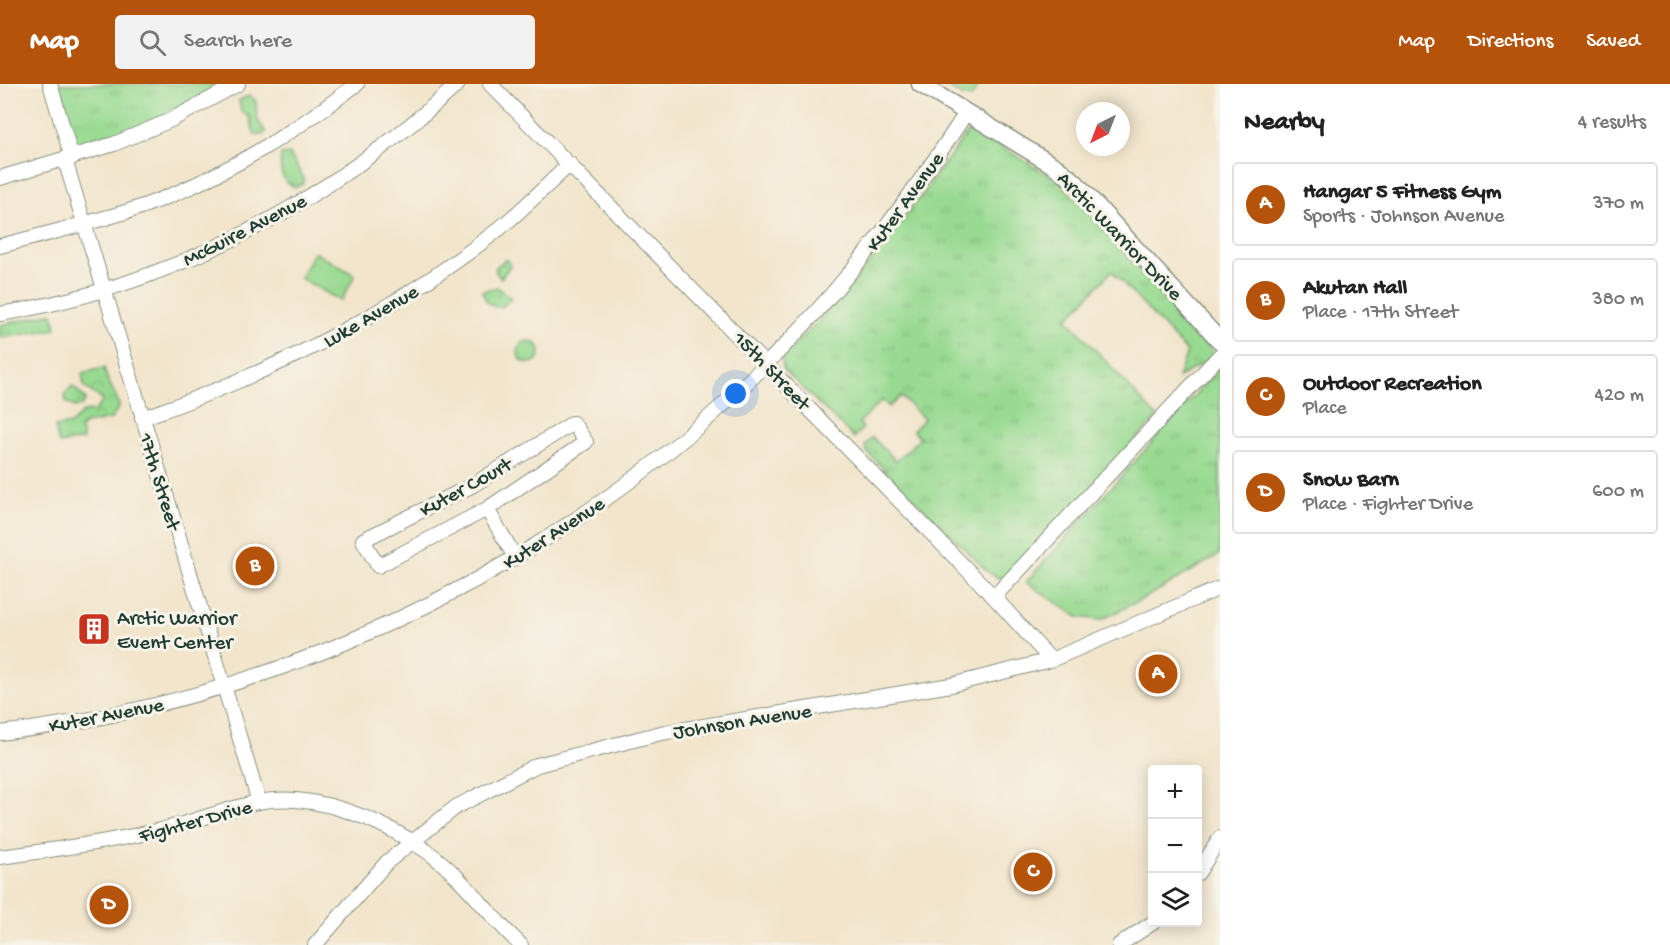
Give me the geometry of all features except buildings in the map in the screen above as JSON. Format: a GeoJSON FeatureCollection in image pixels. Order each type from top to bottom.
{"type":"FeatureCollection","features":[{"type":"Feature","properties":{"kind":"main road","name":"Arctic Warrior Drive"},"geometry":{"type":"LineString","coordinates":[[920,84],[1056,167],[1074,181],[1220,341]]}},
{"type":"Feature","properties":{"kind":"street","name":"17th Street"},"geometry":{"type":"LineString","coordinates":[[50,84],[84,224],[103,290],[259,802]]}},
{"type":"Feature","properties":{"kind":"street"},"geometry":{"type":"LineString","coordinates":[[0,178],[69,159],[146,131],[238,84]]}},
{"type":"Feature","properties":{"kind":"street"},"geometry":{"type":"LineString","coordinates":[[0,246],[130,210],[205,180],[272,144],[357,84]]}},
{"type":"Feature","properties":{"kind":"street","name":"McGuire Avenue"},"geometry":{"type":"LineString","coordinates":[[0,314],[103,290],[216,248],[274,218],[368,158],[424,116],[459,84]]}},
{"type":"Feature","properties":{"kind":"street","name":"15th Street"},"geometry":{"type":"LineString","coordinates":[[490,84],[994,597],[1051,660]]}},
{"type":"Feature","properties":{"kind":"street","name":"Kuter Avenue"},"geometry":{"type":"LineString","coordinates":[[0,733],[170,701],[262,674],[366,633],[455,591],[515,557],[597,504],[661,456],[766,363],[840,285],[889,225],[966,113]]}},
{"type":"Feature","properties":{"kind":"street","name":"Luke Avenue"},"geometry":{"type":"LineString","coordinates":[[142,418],[248,379],[326,342],[375,314],[444,270],[500,228],[570,164]]}},
{"type":"Feature","properties":{"kind":"street"},"geometry":{"type":"LineString","coordinates":[[994,597],[1220,355]]}},
{"type":"Feature","properties":{"kind":"street","name":"Kuter Court"},"geometry":{"type":"LineString","coordinates":[[573,423],[586,442],[487,509],[378,566],[363,540],[473,485],[573,423]]}},
{"type":"Feature","properties":{"kind":"street","name":"Kuter Court"},"geometry":{"type":"LineString","coordinates":[[487,509],[515,557]]}},
{"type":"Feature","properties":{"kind":"street","name":"Johnson Avenue"},"geometry":{"type":"LineString","coordinates":[[315,945],[387,862],[456,807],[537,765],[662,733],[951,685],[1051,660],[1220,588]]}},
{"type":"Feature","properties":{"kind":"street","name":"Fighter Drive"},"geometry":{"type":"LineString","coordinates":[[0,857],[118,840],[259,802],[308,802],[363,815],[414,842],[452,872],[521,945]]}},
{"type":"Feature","properties":{"kind":"street"},"geometry":{"type":"LineString","coordinates":[[1202,865],[1220,838]]}},
{"type":"Feature","properties":{"kind":"street"},"geometry":{"type":"LineString","coordinates":[[1119,945],[1148,926]]}},
{"type":"Feature","properties":{"kind":"green space"},"geometry":{"type":"Polygon","coordinates":[[[56,84],[226,84],[137,128],[80,148],[76,145],[56,84]]]}},
{"type":"Feature","properties":{"kind":"green space"},"geometry":{"type":"Polygon","coordinates":[[[942,84],[980,84],[971,98],[964,97],[942,84]]]}},
{"type":"Feature","properties":{"kind":"green space"},"geometry":{"type":"Polygon","coordinates":[[[249,96],[256,101],[257,119],[266,132],[262,135],[255,135],[249,117],[241,111],[239,100],[249,96]]]}},
{"type":"Feature","properties":{"kind":"green space"},"geometry":{"type":"Polygon","coordinates":[[[973,130],[1059,181],[1211,349],[1213,357],[1178,378],[1187,352],[1112,271],[1067,319],[1157,417],[1005,581],[988,572],[867,452],[865,446],[872,437],[896,461],[920,438],[913,431],[924,419],[901,396],[889,407],[882,400],[859,423],[863,428],[854,438],[783,369],[782,358],[834,304],[880,250],[967,132],[973,130]]]}},
{"type":"Feature","properties":{"kind":"green space"},"geometry":{"type":"Polygon","coordinates":[[[290,154],[304,179],[303,184],[296,187],[284,179],[281,170],[281,155],[290,154]]]}},
{"type":"Feature","properties":{"kind":"green space"},"geometry":{"type":"Polygon","coordinates":[[[314,252],[355,275],[341,301],[300,278],[314,252]]]}},
{"type":"Feature","properties":{"kind":"green space"},"geometry":{"type":"Polygon","coordinates":[[[504,260],[508,260],[510,266],[501,278],[496,272],[496,267],[504,260]]]}},
{"type":"Feature","properties":{"kind":"green space"},"geometry":{"type":"Polygon","coordinates":[[[497,287],[511,298],[503,306],[495,307],[487,302],[482,291],[497,287]]]}},
{"type":"Feature","properties":{"kind":"green space"},"geometry":{"type":"Polygon","coordinates":[[[53,313],[56,329],[0,338],[0,325],[53,313]]]}},
{"type":"Feature","properties":{"kind":"green space"},"geometry":{"type":"Polygon","coordinates":[[[529,341],[537,344],[540,352],[537,360],[529,363],[521,360],[518,352],[521,344],[529,341]]]}},
{"type":"Feature","properties":{"kind":"green space"},"geometry":{"type":"Polygon","coordinates":[[[1220,367],[1220,554],[1154,593],[1101,620],[1078,617],[1026,582],[1220,367]]]}},
{"type":"Feature","properties":{"kind":"green space"},"geometry":{"type":"Polygon","coordinates":[[[104,368],[119,407],[111,419],[84,424],[81,428],[83,440],[59,444],[55,427],[71,424],[83,412],[95,411],[103,400],[84,387],[82,373],[104,368]]]}},
{"type":"Feature","properties":{"kind":"green space"},"geometry":{"type":"Polygon","coordinates":[[[72,386],[86,399],[82,406],[75,407],[66,402],[65,394],[72,386]]]}},
{"type":"Feature","properties":{"kind":"place","name":"Akutan Hall"},"geometry":{"type":"Point","coordinates":[255,566]}},
{"type":"Feature","properties":{"kind":"place","name":"Arctic Warrior Event Center"},"geometry":{"type":"Point","coordinates":[94,629]}},
{"type":"Feature","properties":{"kind":"place","name":"Hangar 5 Fitness Gym"},"geometry":{"type":"Point","coordinates":[1158,674]}},
{"type":"Feature","properties":{"kind":"place","name":"Outdoor Recreation"},"geometry":{"type":"Point","coordinates":[1033,872]}},
{"type":"Feature","properties":{"kind":"place","name":"Snow Barn"},"geometry":{"type":"Point","coordinates":[109,905]}}]}
